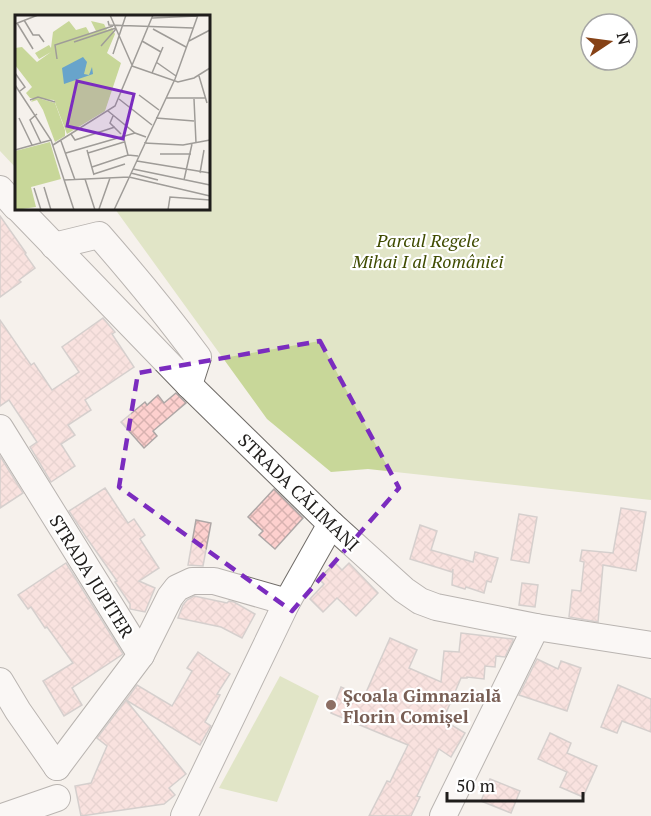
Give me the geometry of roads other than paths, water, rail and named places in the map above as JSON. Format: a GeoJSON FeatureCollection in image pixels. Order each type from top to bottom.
{"type":"FeatureCollection","features":[{"type":"Feature","properties":{"kind":"street","name":"STRADA CĂLIMANI"},"geometry":{"type":"LineString","coordinates":[[0,189],[15,206]]}},
{"type":"Feature","properties":{"kind":"street","name":"STRADA CĂLIMANI"},"geometry":{"type":"LineString","coordinates":[[19,210],[189,385],[331,524],[404,590],[420,601],[436,607],[536,627],[651,645]]}},
{"type":"Feature","properties":{"kind":"street"},"geometry":{"type":"LineString","coordinates":[[54,246],[99,235],[198,357],[189,385]]}},
{"type":"Feature","properties":{"kind":"street","name":"STRADA JUPITER"},"geometry":{"type":"LineString","coordinates":[[0,428],[141,655]]}},
{"type":"Feature","properties":{"kind":"street"},"geometry":{"type":"LineString","coordinates":[[184,816],[287,602],[331,524]]}},
{"type":"Feature","properties":{"kind":"street","name":"STRADA JUPITER"},"geometry":{"type":"LineString","coordinates":[[141,655],[170,597],[177,588],[192,581],[213,581],[287,602]]}},
{"type":"Feature","properties":{"kind":"street"},"geometry":{"type":"LineString","coordinates":[[443,816],[536,627]]}},
{"type":"Feature","properties":{"kind":"street"},"geometry":{"type":"LineString","coordinates":[[5,816],[60,807],[55,783],[57,767],[141,655]]}},
{"type":"Feature","properties":{"kind":"street"},"geometry":{"type":"LineString","coordinates":[[0,681],[57,767]]}},
{"type":"Feature","properties":{"kind":"place","name":"Școala Gimnazială Florin Comișel"},"geometry":{"type":"Point","coordinates":[331,705]}},
{"type":"Feature","properties":{"kind":"park label","name":"Parcul Regele Mihai I al României"},"geometry":{"type":"Point","coordinates":[428,250]}}]}
